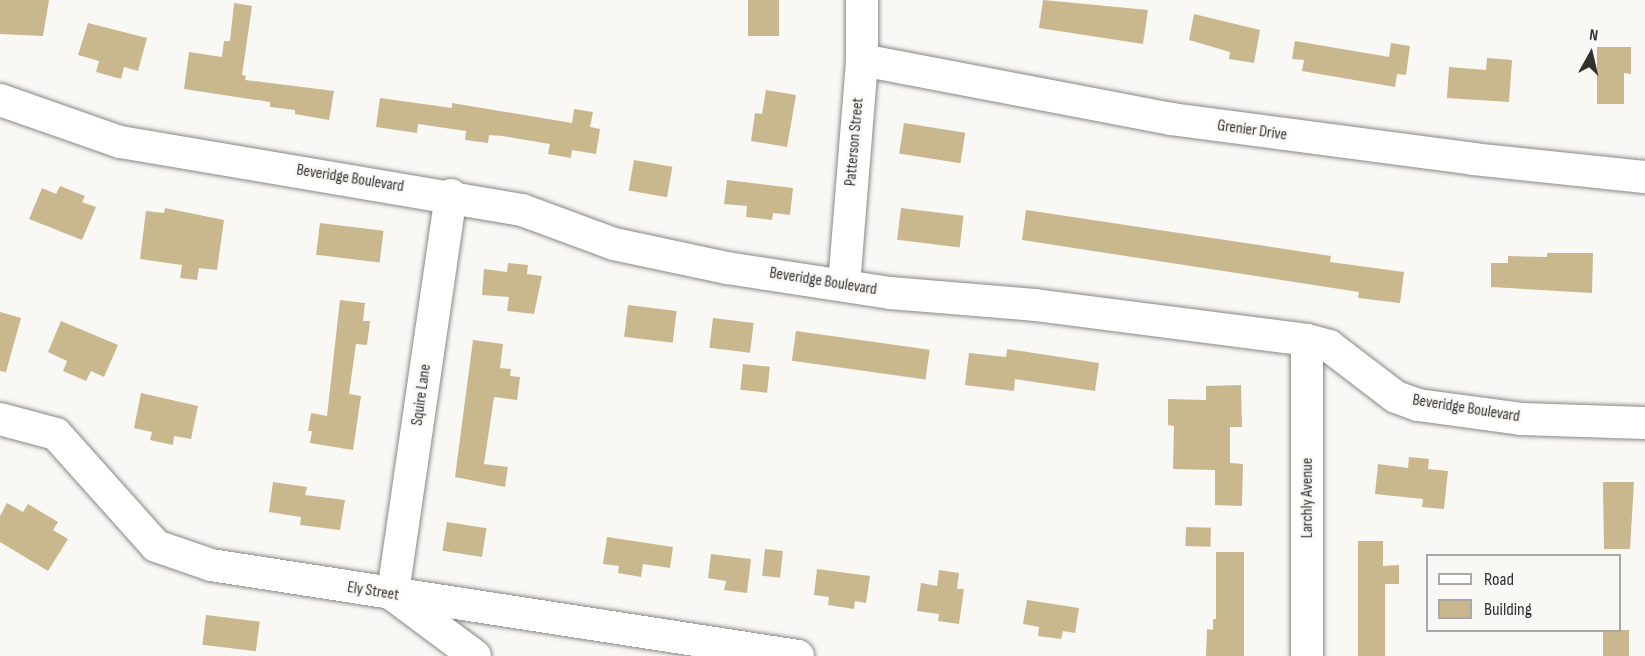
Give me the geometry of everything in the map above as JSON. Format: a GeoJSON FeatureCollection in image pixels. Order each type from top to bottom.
{"type":"FeatureCollection","features":[{"type":"Feature","properties":{"kind":"street","name":"Patterson Street"},"geometry":{"type":"LineString","coordinates":[[844,285],[862,60],[861,0]]}},
{"type":"Feature","properties":{"kind":"street","name":"Grenier Drive"},"geometry":{"type":"LineString","coordinates":[[862,60],[1171,119],[1462,158],[1645,177]]}},
{"type":"Feature","properties":{"kind":"street","name":"Beveridge Boulevard"},"geometry":{"type":"LineString","coordinates":[[0,100],[120,142],[195,158],[451,195],[522,210],[614,244],[659,255],[844,285],[1307,340],[1329,346],[1396,397],[1418,405],[1521,419],[1645,423]]}},
{"type":"Feature","properties":{"kind":"street","name":"Squire Lane"},"geometry":{"type":"LineString","coordinates":[[393,596],[451,195]]}},
{"type":"Feature","properties":{"kind":"street","name":"Larchly Avenue"},"geometry":{"type":"LineString","coordinates":[[1307,340],[1308,656]]}},
{"type":"Feature","properties":{"kind":"street","name":"Ely Street"},"geometry":{"type":"LineString","coordinates":[[0,419],[56,434],[156,546],[211,565],[393,596],[798,656]]}},
{"type":"Feature","properties":{"kind":"street"},"geometry":{"type":"LineString","coordinates":[[393,596],[475,656]]}},
{"type":"Feature","properties":{"kind":"building"},"geometry":{"type":"Polygon","coordinates":[[[0,0],[49,0],[43,36],[0,34],[0,0]]]}},
{"type":"Feature","properties":{"kind":"building"},"geometry":{"type":"Polygon","coordinates":[[[748,0],[779,0],[779,36],[748,36],[748,0]]]}},
{"type":"Feature","properties":{"kind":"building"},"geometry":{"type":"Polygon","coordinates":[[[1043,0],[1148,10],[1143,44],[1039,28],[1043,0]]]}},
{"type":"Feature","properties":{"kind":"building"},"geometry":{"type":"Polygon","coordinates":[[[234,3],[252,6],[242,75],[246,76],[245,80],[334,91],[329,120],[295,114],[295,110],[270,107],[270,102],[184,89],[189,52],[222,57],[224,41],[230,41],[234,3]]]}},
{"type":"Feature","properties":{"kind":"building"},"geometry":{"type":"Polygon","coordinates":[[[1194,14],[1260,30],[1254,63],[1229,59],[1230,52],[1189,40],[1194,14]]]}},
{"type":"Feature","properties":{"kind":"building"},"geometry":{"type":"Polygon","coordinates":[[[88,23],[147,38],[138,71],[124,67],[121,79],[96,72],[99,61],[78,55],[88,23]]]}},
{"type":"Feature","properties":{"kind":"building"},"geometry":{"type":"Polygon","coordinates":[[[1295,41],[1389,57],[1391,43],[1410,46],[1406,75],[1397,74],[1395,87],[1302,71],[1304,60],[1292,59],[1295,41]]]}},
{"type":"Feature","properties":{"kind":"building"},"geometry":{"type":"Polygon","coordinates":[[[1597,47],[1631,47],[1631,74],[1624,73],[1624,104],[1597,104],[1597,47]]]}},
{"type":"Feature","properties":{"kind":"building"},"geometry":{"type":"Polygon","coordinates":[[[1487,58],[1512,60],[1509,102],[1447,98],[1449,67],[1486,70],[1487,58]]]}},
{"type":"Feature","properties":{"kind":"building"},"geometry":{"type":"Polygon","coordinates":[[[766,90],[796,95],[787,147],[751,141],[755,113],[762,114],[766,90]]]}},
{"type":"Feature","properties":{"kind":"building"},"geometry":{"type":"Polygon","coordinates":[[[380,98],[452,108],[452,103],[572,123],[574,109],[593,112],[590,127],[600,129],[596,154],[572,150],[571,158],[548,154],[550,144],[489,135],[488,143],[465,140],[466,131],[418,124],[417,133],[376,127],[380,98]]]}},
{"type":"Feature","properties":{"kind":"building"},"geometry":{"type":"Polygon","coordinates":[[[904,123],[965,133],[960,163],[899,154],[904,123]]]}},
{"type":"Feature","properties":{"kind":"building"},"geometry":{"type":"Polygon","coordinates":[[[634,160],[672,167],[667,197],[629,191],[634,160]]]}},
{"type":"Feature","properties":{"kind":"building"},"geometry":{"type":"Polygon","coordinates":[[[727,180],[793,188],[790,215],[773,213],[772,220],[746,217],[747,206],[724,204],[727,180]]]}},
{"type":"Feature","properties":{"kind":"building"},"geometry":{"type":"Polygon","coordinates":[[[60,186],[85,196],[82,202],[96,207],[82,240],[29,219],[42,188],[56,194],[60,186]]]}},
{"type":"Feature","properties":{"kind":"building"},"geometry":{"type":"Polygon","coordinates":[[[165,208],[224,220],[217,270],[199,268],[197,280],[180,278],[182,265],[140,259],[146,211],[164,213],[165,208]]]}},
{"type":"Feature","properties":{"kind":"building"},"geometry":{"type":"Polygon","coordinates":[[[901,208],[964,216],[960,247],[897,240],[901,208]]]}},
{"type":"Feature","properties":{"kind":"building"},"geometry":{"type":"Polygon","coordinates":[[[1026,210],[1331,256],[1330,262],[1404,272],[1400,303],[1358,298],[1359,292],[1022,240],[1026,210]]]}},
{"type":"Feature","properties":{"kind":"building"},"geometry":{"type":"Polygon","coordinates":[[[320,223],[384,231],[380,263],[316,255],[320,223]]]}},
{"type":"Feature","properties":{"kind":"building"},"geometry":{"type":"Polygon","coordinates":[[[1547,253],[1593,253],[1592,293],[1491,287],[1491,263],[1508,263],[1508,256],[1547,257],[1547,253]]]}},
{"type":"Feature","properties":{"kind":"building"},"geometry":{"type":"Polygon","coordinates":[[[508,263],[528,265],[527,274],[542,276],[534,314],[507,311],[509,297],[482,295],[484,269],[507,272],[508,263]]]}},
{"type":"Feature","properties":{"kind":"building"},"geometry":{"type":"Polygon","coordinates":[[[340,300],[365,303],[363,321],[370,321],[367,345],[356,344],[349,394],[361,396],[353,450],[310,443],[312,431],[308,431],[311,413],[327,416],[340,300]]]}},
{"type":"Feature","properties":{"kind":"building"},"geometry":{"type":"Polygon","coordinates":[[[628,305],[677,311],[673,343],[624,337],[628,305]]]}},
{"type":"Feature","properties":{"kind":"building"},"geometry":{"type":"Polygon","coordinates":[[[0,312],[21,318],[6,372],[0,371],[0,312]]]}},
{"type":"Feature","properties":{"kind":"building"},"geometry":{"type":"Polygon","coordinates":[[[713,318],[754,323],[750,353],[709,348],[713,318]]]}},
{"type":"Feature","properties":{"kind":"building"},"geometry":{"type":"Polygon","coordinates":[[[61,321],[118,345],[104,377],[91,371],[86,381],[63,371],[67,361],[48,352],[61,321]]]}},
{"type":"Feature","properties":{"kind":"building"},"geometry":{"type":"Polygon","coordinates":[[[796,331],[930,350],[926,379],[792,361],[796,331]]]}},
{"type":"Feature","properties":{"kind":"building"},"geometry":{"type":"Polygon","coordinates":[[[473,340],[503,344],[500,368],[511,369],[510,376],[520,377],[517,400],[494,397],[484,464],[508,467],[505,487],[455,477],[473,340]]]}},
{"type":"Feature","properties":{"kind":"building"},"geometry":{"type":"Polygon","coordinates":[[[1007,349],[1099,363],[1095,391],[1015,379],[1014,391],[965,385],[969,353],[1006,357],[1007,349]]]}},
{"type":"Feature","properties":{"kind":"building"},"geometry":{"type":"Polygon","coordinates":[[[743,364],[770,367],[767,393],[740,390],[743,364]]]}},
{"type":"Feature","properties":{"kind":"building"},"geometry":{"type":"Polygon","coordinates":[[[1241,385],[1242,427],[1230,427],[1230,463],[1243,464],[1242,506],[1215,505],[1215,470],[1173,469],[1174,426],[1168,425],[1168,399],[1206,400],[1206,386],[1241,385]]]}},
{"type":"Feature","properties":{"kind":"building"},"geometry":{"type":"Polygon","coordinates":[[[141,393],[198,406],[191,439],[174,436],[173,445],[150,440],[152,432],[134,428],[141,393]]]}},
{"type":"Feature","properties":{"kind":"building"},"geometry":{"type":"Polygon","coordinates":[[[1409,457],[1429,459],[1428,469],[1448,471],[1444,509],[1422,507],[1423,499],[1375,494],[1378,464],[1408,468],[1409,457]]]}},
{"type":"Feature","properties":{"kind":"building"},"geometry":{"type":"Polygon","coordinates":[[[273,482],[307,487],[305,495],[345,500],[340,530],[300,525],[301,517],[269,512],[273,482]]]}},
{"type":"Feature","properties":{"kind":"building"},"geometry":{"type":"Polygon","coordinates":[[[1603,482],[1634,482],[1630,549],[1604,549],[1603,482]]]}},
{"type":"Feature","properties":{"kind":"building"},"geometry":{"type":"Polygon","coordinates":[[[7,503],[23,512],[28,504],[58,522],[53,530],[68,539],[48,571],[0,542],[0,516],[7,503]]]}},
{"type":"Feature","properties":{"kind":"building"},"geometry":{"type":"Polygon","coordinates":[[[447,522],[487,528],[482,557],[442,551],[447,522]]]}},
{"type":"Feature","properties":{"kind":"building"},"geometry":{"type":"Polygon","coordinates":[[[1186,527],[1211,528],[1210,547],[1185,546],[1186,527]]]}},
{"type":"Feature","properties":{"kind":"building"},"geometry":{"type":"Polygon","coordinates":[[[607,537],[673,547],[670,568],[643,564],[641,577],[618,573],[619,566],[603,564],[607,537]]]}},
{"type":"Feature","properties":{"kind":"building"},"geometry":{"type":"Polygon","coordinates":[[[1358,541],[1383,541],[1383,566],[1399,565],[1399,584],[1385,584],[1385,656],[1358,656],[1358,541]]]}},
{"type":"Feature","properties":{"kind":"building"},"geometry":{"type":"Polygon","coordinates":[[[765,549],[783,551],[780,578],[762,576],[765,549]]]}},
{"type":"Feature","properties":{"kind":"building"},"geometry":{"type":"Polygon","coordinates":[[[1216,552],[1244,552],[1244,656],[1206,656],[1207,629],[1213,630],[1213,619],[1216,619],[1216,552]]]}},
{"type":"Feature","properties":{"kind":"building"},"geometry":{"type":"Polygon","coordinates":[[[711,554],[751,559],[747,593],[724,590],[726,581],[708,578],[711,554]]]}},
{"type":"Feature","properties":{"kind":"building"},"geometry":{"type":"Polygon","coordinates":[[[817,569],[870,576],[866,603],[855,601],[854,609],[828,605],[829,597],[814,595],[817,569]]]}},
{"type":"Feature","properties":{"kind":"building"},"geometry":{"type":"Polygon","coordinates":[[[939,570],[959,573],[957,589],[964,589],[959,624],[938,621],[939,614],[917,611],[921,583],[937,586],[939,570]]]}},
{"type":"Feature","properties":{"kind":"building"},"geometry":{"type":"Polygon","coordinates":[[[1027,600],[1079,608],[1075,633],[1063,631],[1061,639],[1038,636],[1039,627],[1023,624],[1027,600]]]}},
{"type":"Feature","properties":{"kind":"building"},"geometry":{"type":"Polygon","coordinates":[[[206,615],[260,622],[256,651],[202,645],[206,615]]]}},
{"type":"Feature","properties":{"kind":"building"},"geometry":{"type":"Polygon","coordinates":[[[1629,630],[1629,656],[1603,656],[1603,632],[1629,630]]]}}]}
